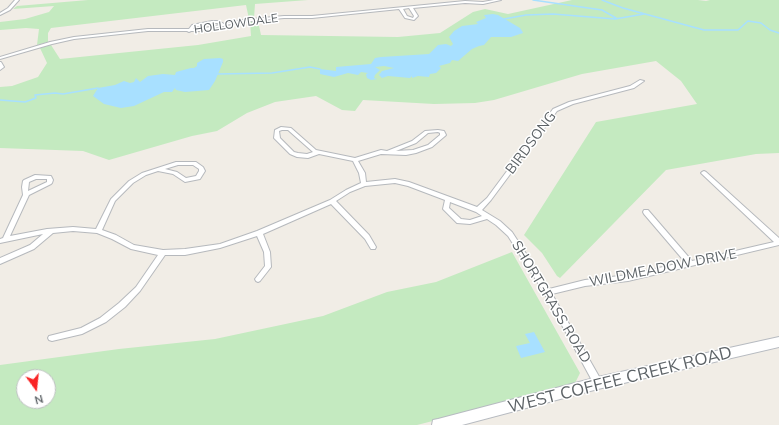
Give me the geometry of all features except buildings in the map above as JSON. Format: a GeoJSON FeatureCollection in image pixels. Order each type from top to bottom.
{"type":"FeatureCollection","features":[{"type":"Feature","properties":{"kind":"street"},"geometry":{"type":"LineString","coordinates":[[0,14],[9,9],[17,0]]}},
{"type":"Feature","properties":{"kind":"street","name":"HOLLOWDALE"},"geometry":{"type":"LineString","coordinates":[[0,58],[74,38],[148,30],[166,29],[189,31],[213,29],[242,21],[284,17],[312,17],[465,2],[483,3],[499,0]]}},
{"type":"Feature","properties":{"kind":"street"},"geometry":{"type":"LineString","coordinates":[[400,8],[406,17],[414,18],[416,16],[410,7]]}},
{"type":"Feature","properties":{"kind":"street"},"geometry":{"type":"LineString","coordinates":[[189,31],[193,26],[212,22],[219,22],[225,26]]}},
{"type":"Feature","properties":{"kind":"street"},"geometry":{"type":"LineString","coordinates":[[0,63],[2,67],[0,68]]}},
{"type":"Feature","properties":{"kind":"street","name":"BIRDSONG"},"geometry":{"type":"LineString","coordinates":[[478,210],[489,199],[554,110],[571,103],[632,87],[642,81]]}},
{"type":"Feature","properties":{"kind":"street"},"geometry":{"type":"LineString","coordinates":[[318,152],[308,156],[292,153],[277,138],[277,130],[281,128],[289,129],[314,151],[355,160],[381,152],[406,153],[414,152],[430,146],[443,135],[442,132],[438,130],[427,132],[414,142],[388,152]]}},
{"type":"Feature","properties":{"kind":"street"},"geometry":{"type":"LineString","coordinates":[[355,160],[362,173],[364,184]]}},
{"type":"Feature","properties":{"kind":"street"},"geometry":{"type":"LineString","coordinates":[[98,231],[113,200],[130,182],[144,174],[160,170],[170,165],[188,162],[194,163],[201,168],[202,171],[198,178],[185,180],[175,173],[160,170]]}},
{"type":"Feature","properties":{"kind":"street"},"geometry":{"type":"LineString","coordinates":[[704,173],[779,242]]}},
{"type":"Feature","properties":{"kind":"street","name":"SHORTGRASS ROAD"},"geometry":{"type":"LineString","coordinates":[[3,240],[51,231],[73,229],[98,231],[133,247],[163,253],[200,250],[220,246],[259,233],[364,184],[395,181],[410,184],[478,210],[498,223],[510,234],[547,292],[598,383]]}},
{"type":"Feature","properties":{"kind":"street"},"geometry":{"type":"LineString","coordinates":[[3,240],[26,194]]}},
{"type":"Feature","properties":{"kind":"street"},"geometry":{"type":"LineString","coordinates":[[448,198],[446,209],[459,221],[470,222],[488,216]]}},
{"type":"Feature","properties":{"kind":"street"},"geometry":{"type":"LineString","coordinates":[[332,200],[367,237],[373,247]]}},
{"type":"Feature","properties":{"kind":"street"},"geometry":{"type":"LineString","coordinates":[[646,212],[691,264]]}},
{"type":"Feature","properties":{"kind":"street"},"geometry":{"type":"LineString","coordinates":[[0,262],[32,247],[51,231]]}},
{"type":"Feature","properties":{"kind":"street"},"geometry":{"type":"LineString","coordinates":[[258,279],[268,267],[267,252],[259,233]]}},
{"type":"Feature","properties":{"kind":"street","name":"WILDMEADOW DRIVE"},"geometry":{"type":"LineString","coordinates":[[547,292],[586,283],[628,278],[779,242]]}},
{"type":"Feature","properties":{"kind":"street"},"geometry":{"type":"LineString","coordinates":[[52,338],[82,331],[103,320],[122,305],[138,289],[163,253]]}},
{"type":"Feature","properties":{"kind":"street","name":"WEST COFFEE CREEK ROAD"},"geometry":{"type":"LineString","coordinates":[[438,425],[598,383],[779,342]]}},
{"type":"Feature","properties":{"kind":"green space"},"geometry":{"type":"Polygon","coordinates":[[[88,0],[308,0],[255,4],[254,18],[249,19],[246,5],[51,28],[48,33],[48,42],[37,45],[39,29],[26,28],[0,30],[0,22],[25,19],[49,12],[54,6],[13,9],[17,6],[88,0]]]}},
{"type":"Feature","properties":{"kind":"green space"},"geometry":{"type":"Polygon","coordinates":[[[572,0],[779,0],[779,153],[756,154],[666,170],[560,278],[557,276],[542,253],[524,235],[596,122],[697,104],[681,81],[656,61],[582,74],[494,100],[475,103],[434,104],[363,100],[355,111],[342,110],[316,96],[275,102],[247,113],[217,131],[192,136],[109,160],[83,151],[0,148],[0,87],[12,86],[38,77],[47,63],[40,48],[51,45],[60,59],[198,45],[251,36],[250,22],[258,21],[261,35],[398,37],[440,33],[473,12],[485,9],[508,14],[572,0]]]}},
{"type":"Feature","properties":{"kind":"green space"},"geometry":{"type":"Polygon","coordinates":[[[512,252],[580,373],[574,385],[417,425],[0,425],[0,365],[119,349],[215,339],[323,316],[387,292],[436,282],[512,252]]]}},
{"type":"Feature","properties":{"kind":"water"},"geometry":{"type":"Polygon","coordinates":[[[484,15],[498,15],[520,28],[523,33],[511,37],[491,37],[484,45],[472,49],[458,61],[452,60],[450,63],[439,66],[441,68],[436,73],[430,74],[429,77],[418,76],[412,78],[412,76],[410,78],[388,76],[382,78],[379,75],[382,71],[394,68],[384,66],[375,67],[380,70],[374,78],[377,79],[371,80],[367,78],[366,74],[368,73],[361,72],[358,75],[348,73],[334,77],[320,74],[320,69],[336,71],[336,67],[371,64],[375,58],[429,54],[438,45],[446,44],[451,46],[453,44],[449,37],[454,31],[462,26],[478,24],[476,22],[486,18],[484,15]]]}},
{"type":"Feature","properties":{"kind":"water"},"geometry":{"type":"Polygon","coordinates":[[[204,59],[223,59],[223,62],[215,81],[209,90],[185,92],[176,90],[175,88],[172,92],[164,92],[134,106],[121,108],[104,104],[93,96],[98,88],[115,85],[124,81],[130,83],[134,82],[136,78],[140,82],[148,76],[163,74],[175,75],[176,72],[194,68],[197,66],[197,63],[204,59]]]}},
{"type":"Feature","properties":{"kind":"water"},"geometry":{"type":"Polygon","coordinates":[[[534,332],[545,352],[521,358],[516,346],[530,343],[525,334],[534,332]]]}},
{"type":"Feature","properties":{"kind":"waterway"},"geometry":{"type":"LineString","coordinates":[[533,0],[602,10],[616,18]]}},
{"type":"Feature","properties":{"kind":"waterway"},"geometry":{"type":"LineString","coordinates":[[602,0],[623,8],[704,30],[738,30],[748,21],[761,23],[770,30],[779,33]]}},
{"type":"Feature","properties":{"kind":"waterway"},"geometry":{"type":"LineString","coordinates":[[504,19],[526,15],[553,14],[615,19],[644,14]]}},
{"type":"Feature","properties":{"kind":"waterway"},"geometry":{"type":"LineString","coordinates":[[217,74],[272,73],[310,67],[320,69]]}},
{"type":"Feature","properties":{"kind":"waterway"},"geometry":{"type":"LineString","coordinates":[[0,100],[25,102],[36,98],[35,95],[55,93],[63,94],[98,88]]}}]}
